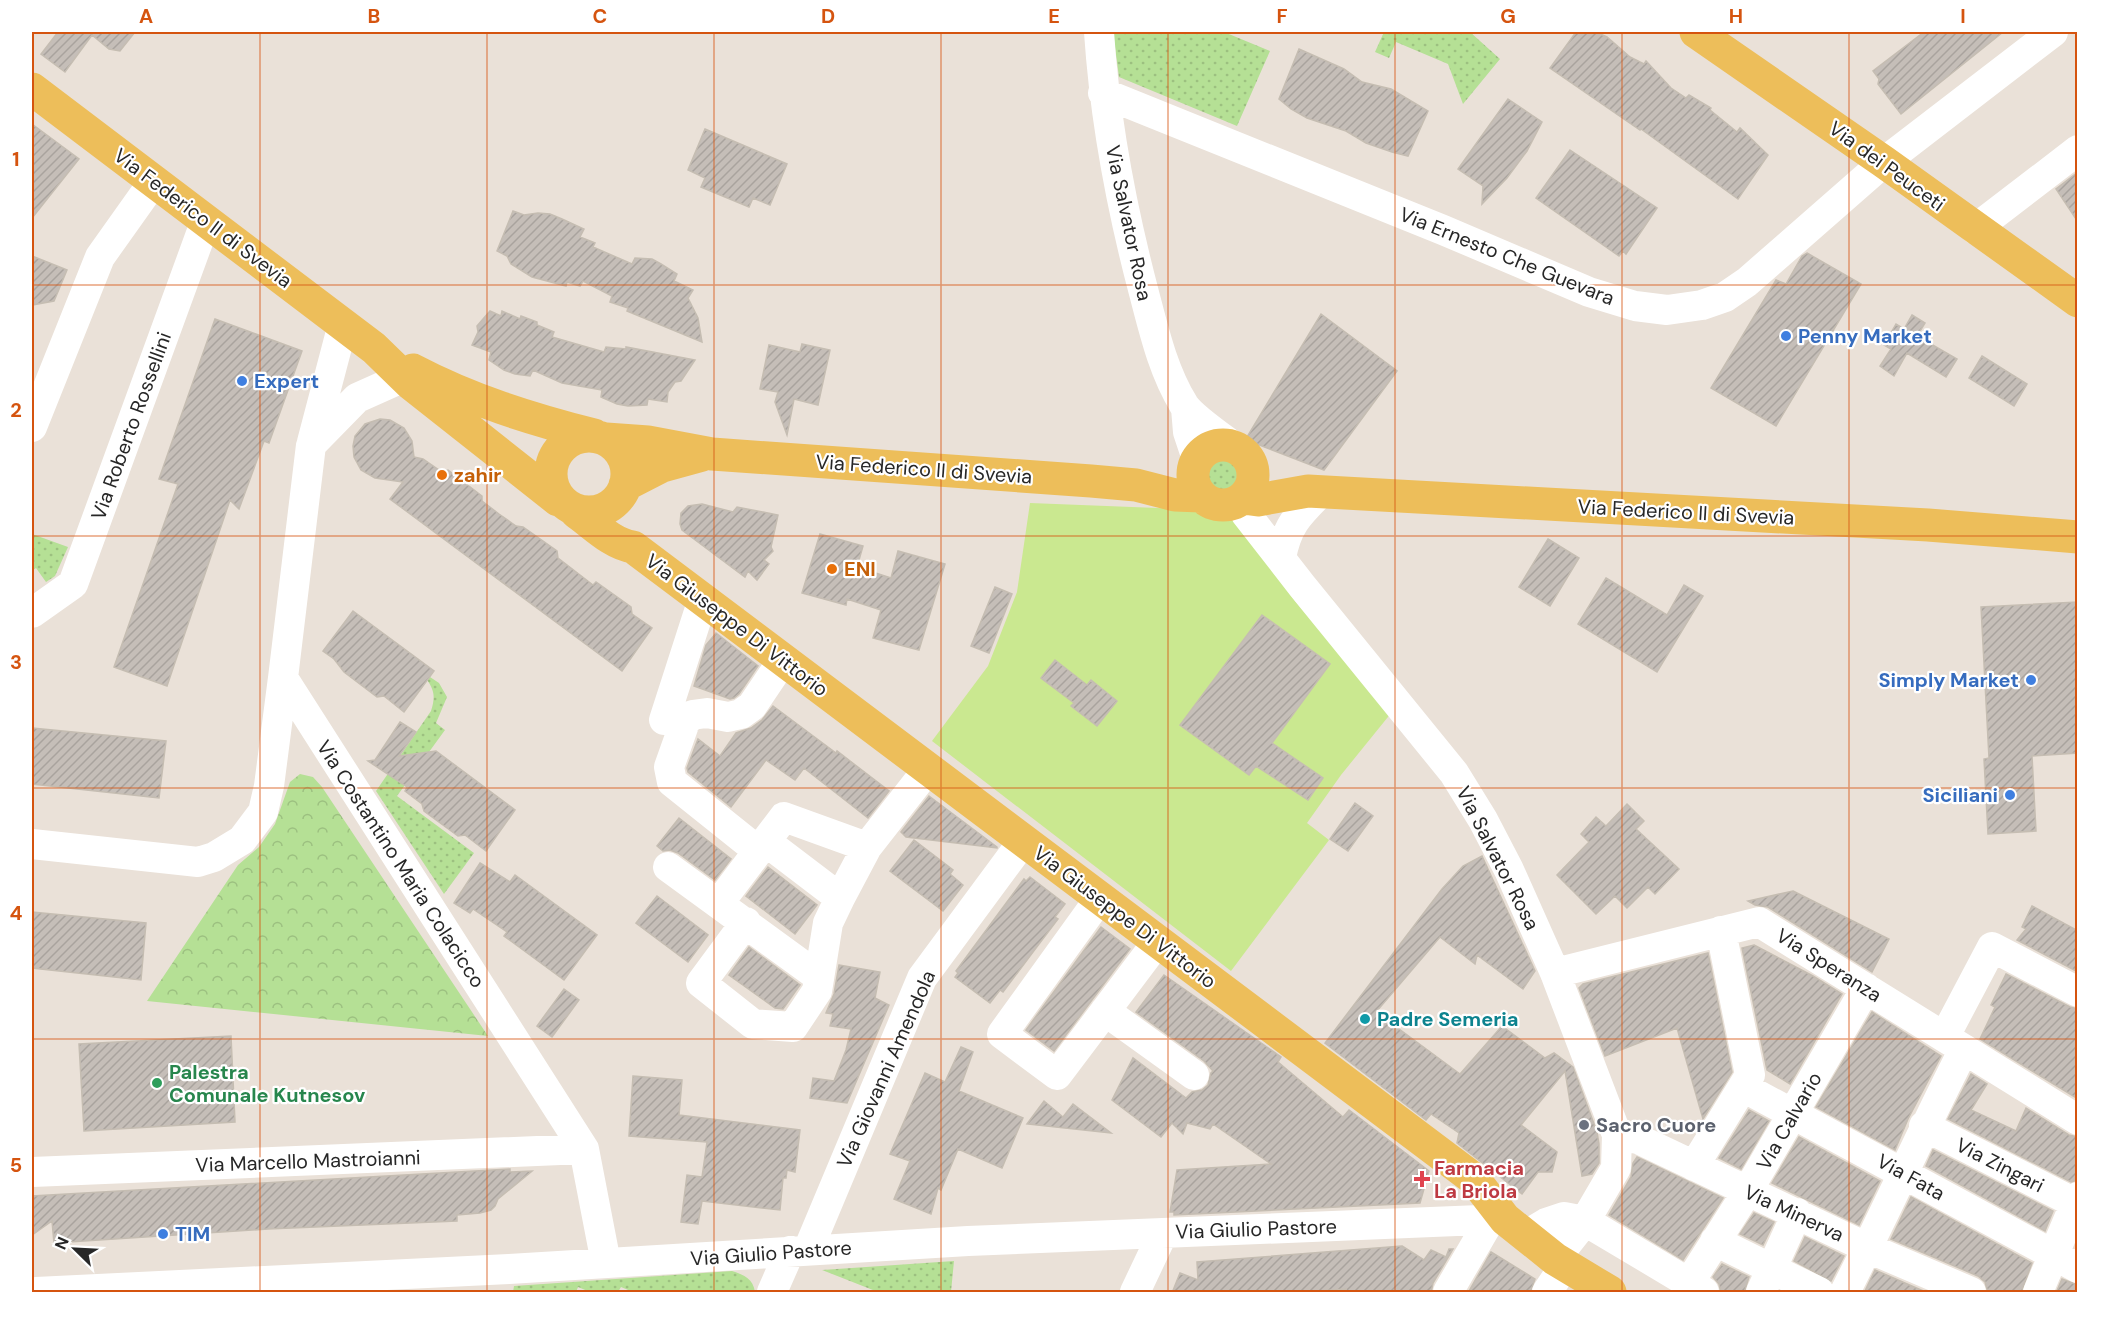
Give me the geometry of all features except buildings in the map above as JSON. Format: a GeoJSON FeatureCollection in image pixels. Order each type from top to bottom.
{"type":"FeatureCollection","features":[{"type":"Feature","properties":{"kind":"main road","name":"Via dei Peuceti"},"geometry":{"type":"LineString","coordinates":[[1696,32],[1884,162],[2078,301]]}},
{"type":"Feature","properties":{"kind":"main road","name":"Via Federico II di Svevia"},"geometry":{"type":"LineString","coordinates":[[32,89],[374,348],[404,377],[567,506]]}},
{"type":"Feature","properties":{"kind":"main road","name":"Via Federico II di Svevia"},"geometry":{"type":"LineString","coordinates":[[374,348],[416,371],[491,405],[600,437],[648,442],[712,454],[1136,485]]}},
{"type":"Feature","properties":{"kind":"main road"},"geometry":{"type":"LineString","coordinates":[[623,488],[604,510],[590,513],[567,506],[551,486],[550,471],[554,458],[562,446],[578,436],[600,437],[616,445],[624,456],[627,474],[623,488],[622,509],[632,537],[633,547]]}},
{"type":"Feature","properties":{"kind":"main road"},"geometry":{"type":"LineString","coordinates":[[1237,448],[1251,462],[1253,470],[1251,485],[1242,499],[1224,506],[1209,502],[1201,496],[1193,481],[1196,462],[1201,454],[1213,446],[1220,445],[1237,448],[1264,461],[1315,492]]}},
{"type":"Feature","properties":{"kind":"main road","name":"Via Federico II di Svevia"},"geometry":{"type":"LineString","coordinates":[[623,488],[662,466],[679,460],[712,454]]}},
{"type":"Feature","properties":{"kind":"main road"},"geometry":{"type":"LineString","coordinates":[[1136,485],[1169,476],[1196,462]]}},
{"type":"Feature","properties":{"kind":"main road"},"geometry":{"type":"LineString","coordinates":[[1136,485],[1175,495],[1201,496]]}},
{"type":"Feature","properties":{"kind":"main road","name":"Via Federico II di Svevia"},"geometry":{"type":"LineString","coordinates":[[1242,499],[1258,500],[1315,492],[1928,525],[2073,536]]}},
{"type":"Feature","properties":{"kind":"main road","name":"Via Giuseppe Di Vittorio"},"geometry":{"type":"LineString","coordinates":[[567,506],[615,540],[633,547],[1474,1179],[1507,1225],[1610,1293]]}},
{"type":"Feature","properties":{"kind":"street","name":"Via Salvator Rosa"},"geometry":{"type":"LineString","coordinates":[[1099,32],[1103,93],[1121,202],[1165,366],[1186,408]]}},
{"type":"Feature","properties":{"kind":"street","name":"Via Ernesto Che Guevara"},"geometry":{"type":"LineString","coordinates":[[1103,93],[1432,225],[1589,292],[1635,306],[1666,310],[1702,305],[1725,297],[1740,287],[1884,162],[2053,32]]}},
{"type":"Feature","properties":{"kind":"street"},"geometry":{"type":"LineString","coordinates":[[1975,229],[2078,150]]}},
{"type":"Feature","properties":{"kind":"street"},"geometry":{"type":"LineString","coordinates":[[32,427],[100,257],[154,181]]}},
{"type":"Feature","properties":{"kind":"street","name":"Via Roberto Rossellini"},"geometry":{"type":"LineString","coordinates":[[32,613],[73,584],[206,220]]}},
{"type":"Feature","properties":{"kind":"street"},"geometry":{"type":"LineString","coordinates":[[32,844],[198,862],[214,857],[242,840],[263,812],[283,678],[311,445],[343,324]]}},
{"type":"Feature","properties":{"kind":"street"},"geometry":{"type":"LineString","coordinates":[[311,445],[357,398],[404,377]]}},
{"type":"Feature","properties":{"kind":"street"},"geometry":{"type":"LineString","coordinates":[[1186,408],[1237,448]]}},
{"type":"Feature","properties":{"kind":"street"},"geometry":{"type":"LineString","coordinates":[[1186,408],[1188,432],[1196,462]]}},
{"type":"Feature","properties":{"kind":"street"},"geometry":{"type":"LineString","coordinates":[[1281,558],[1285,536],[1315,492]]}},
{"type":"Feature","properties":{"kind":"street","name":"Via Salvator Rosa"},"geometry":{"type":"LineString","coordinates":[[1242,499],[1246,514],[1454,773],[1483,820],[1509,870],[1555,973],[1617,1135],[1616,1168],[1560,1262],[1547,1293]]}},
{"type":"Feature","properties":{"kind":"street"},"geometry":{"type":"LineString","coordinates":[[664,720],[703,599]]}},
{"type":"Feature","properties":{"kind":"street"},"geometry":{"type":"LineString","coordinates":[[783,660],[752,706],[741,714],[728,717],[707,713],[692,715],[685,722],[669,766],[672,782],[761,846],[840,898]]}},
{"type":"Feature","properties":{"kind":"street","name":"Via Costantino Maria Colacicco"},"geometry":{"type":"LineString","coordinates":[[283,678],[584,1149],[606,1263]]}},
{"type":"Feature","properties":{"kind":"street"},"geometry":{"type":"LineString","coordinates":[[746,922],[701,983],[753,1023],[794,1028],[817,991],[828,923],[840,898],[867,847],[928,769]]}},
{"type":"Feature","properties":{"kind":"street"},"geometry":{"type":"LineString","coordinates":[[719,903],[784,817],[867,847]]}},
{"type":"Feature","properties":{"kind":"street","name":"Via Giovanni Amendola"},"geometry":{"type":"LineString","coordinates":[[772,1293],[799,1251],[922,978],[1024,840]]}},
{"type":"Feature","properties":{"kind":"street"},"geometry":{"type":"LineString","coordinates":[[668,867],[819,977]]}},
{"type":"Feature","properties":{"kind":"street"},"geometry":{"type":"LineString","coordinates":[[1100,898],[1002,1034],[1057,1075],[1158,941]]}},
{"type":"Feature","properties":{"kind":"street","name":"Via Speranza"},"geometry":{"type":"LineString","coordinates":[[1555,973],[1759,922],[2078,1120]]}},
{"type":"Feature","properties":{"kind":"street"},"geometry":{"type":"LineString","coordinates":[[1694,1166],[1750,1075],[1721,931]]}},
{"type":"Feature","properties":{"kind":"street"},"geometry":{"type":"LineString","coordinates":[[1845,1293],[1924,1126],[1992,947],[2078,993]]}},
{"type":"Feature","properties":{"kind":"street","name":"Via Calvario"},"geometry":{"type":"LineString","coordinates":[[1696,1288],[1714,1240],[1747,1192],[1866,988]]}},
{"type":"Feature","properties":{"kind":"street"},"geometry":{"type":"LineString","coordinates":[[1105,1011],[1194,1075]]}},
{"type":"Feature","properties":{"kind":"street","name":"Via Fata"},"geometry":{"type":"LineString","coordinates":[[1743,1088],[1903,1172],[2066,1262]]}},
{"type":"Feature","properties":{"kind":"street","name":"Via Zingari"},"geometry":{"type":"LineString","coordinates":[[1924,1126],[2075,1206]]}},
{"type":"Feature","properties":{"kind":"street","name":"Via Minerva"},"geometry":{"type":"LineString","coordinates":[[1617,1135],[1638,1139],[1868,1248],[1971,1293]]}},
{"type":"Feature","properties":{"kind":"street","name":"Via Marcello Mastroianni"},"geometry":{"type":"LineString","coordinates":[[32,1172],[584,1149]]}},
{"type":"Feature","properties":{"kind":"street"},"geometry":{"type":"LineString","coordinates":[[2038,1293],[2066,1262],[2075,1206]]}},
{"type":"Feature","properties":{"kind":"street"},"geometry":{"type":"LineString","coordinates":[[1766,1281],[1797,1213]]}},
{"type":"Feature","properties":{"kind":"street"},"geometry":{"type":"LineString","coordinates":[[1448,1293],[1507,1225],[1546,1223],[1564,1217],[1584,1221],[1696,1288]]}},
{"type":"Feature","properties":{"kind":"street","name":"Via Giulio Pastore"},"geometry":{"type":"LineString","coordinates":[[36,1293],[507,1281],[606,1263],[968,1241],[1163,1233],[1507,1225]]}},
{"type":"Feature","properties":{"kind":"street"},"geometry":{"type":"LineString","coordinates":[[1135,1293],[1163,1233]]}},
{"type":"Feature","properties":{"kind":"street"},"geometry":{"type":"LineString","coordinates":[[1714,1240],[1766,1281],[1819,1293]]}},
{"type":"Feature","properties":{"kind":"green space"},"geometry":{"type":"Polygon","coordinates":[[[1113,32],[1224,32],[1270,51],[1237,126],[1119,77],[1113,32]]]}},
{"type":"Feature","properties":{"kind":"green space"},"geometry":{"type":"Polygon","coordinates":[[[1384,32],[1470,32],[1500,59],[1463,104],[1448,64],[1396,42],[1389,58],[1375,52],[1384,32]]]}},
{"type":"Feature","properties":{"kind":"green space"},"geometry":{"type":"Polygon","coordinates":[[[1222,460],[1233,464],[1237,475],[1233,486],[1222,490],[1211,486],[1207,475],[1211,464],[1222,460]]]}},
{"type":"Feature","properties":{"kind":"green space"},"geometry":{"type":"Polygon","coordinates":[[[1030,503],[1183,509],[1216,517],[1232,515],[1295,601],[1392,712],[1341,775],[1307,823],[1329,840],[1231,971],[932,741],[988,666],[1017,592],[1030,503]]]}},
{"type":"Feature","properties":{"kind":"green space"},"geometry":{"type":"Polygon","coordinates":[[[32,534],[68,547],[55,576],[46,582],[36,568],[32,571],[32,534]]]}},
{"type":"Feature","properties":{"kind":"green space"},"geometry":{"type":"Polygon","coordinates":[[[430,677],[439,683],[447,697],[436,723],[445,730],[397,796],[474,853],[444,894],[376,791],[431,711],[434,695],[427,680],[430,677]]]}},
{"type":"Feature","properties":{"kind":"green space"},"geometry":{"type":"Polygon","coordinates":[[[300,774],[313,777],[322,787],[488,1036],[147,1001],[238,865],[259,847],[275,824],[290,782],[300,774]]]}},
{"type":"Feature","properties":{"kind":"green space"},"geometry":{"type":"Polygon","coordinates":[[[954,1261],[951,1292],[878,1292],[822,1270],[954,1261]]]}},
{"type":"Feature","properties":{"kind":"green space"},"geometry":{"type":"Polygon","coordinates":[[[732,1271],[748,1278],[755,1292],[633,1292],[621,1287],[618,1292],[590,1292],[578,1287],[576,1292],[513,1292],[514,1286],[732,1271]]]}},
{"type":"Feature","properties":{"kind":"place","name":"Penny Market"},"geometry":{"type":"Point","coordinates":[1786,336]}},
{"type":"Feature","properties":{"kind":"place","name":"Expert"},"geometry":{"type":"Point","coordinates":[242,381]}},
{"type":"Feature","properties":{"kind":"place","name":"zahir"},"geometry":{"type":"Point","coordinates":[442,475]}},
{"type":"Feature","properties":{"kind":"place","name":"ENI"},"geometry":{"type":"Point","coordinates":[832,569]}},
{"type":"Feature","properties":{"kind":"place","name":"Simply Market"},"geometry":{"type":"Point","coordinates":[2031,680]}},
{"type":"Feature","properties":{"kind":"place","name":"Siciliani"},"geometry":{"type":"Point","coordinates":[2010,795]}},
{"type":"Feature","properties":{"kind":"place","name":"Padre Semeria"},"geometry":{"type":"Point","coordinates":[1365,1019]}},
{"type":"Feature","properties":{"kind":"place","name":"Palestra Comunale Kutnesov"},"geometry":{"type":"Point","coordinates":[157,1083]}},
{"type":"Feature","properties":{"kind":"place","name":"Sacro Cuore"},"geometry":{"type":"Point","coordinates":[1584,1125]}},
{"type":"Feature","properties":{"kind":"place","name":"Farmacia La Briola"},"geometry":{"type":"Point","coordinates":[1422,1179]}},
{"type":"Feature","properties":{"kind":"place","name":"TIM"},"geometry":{"type":"Point","coordinates":[163,1234]}}]}
